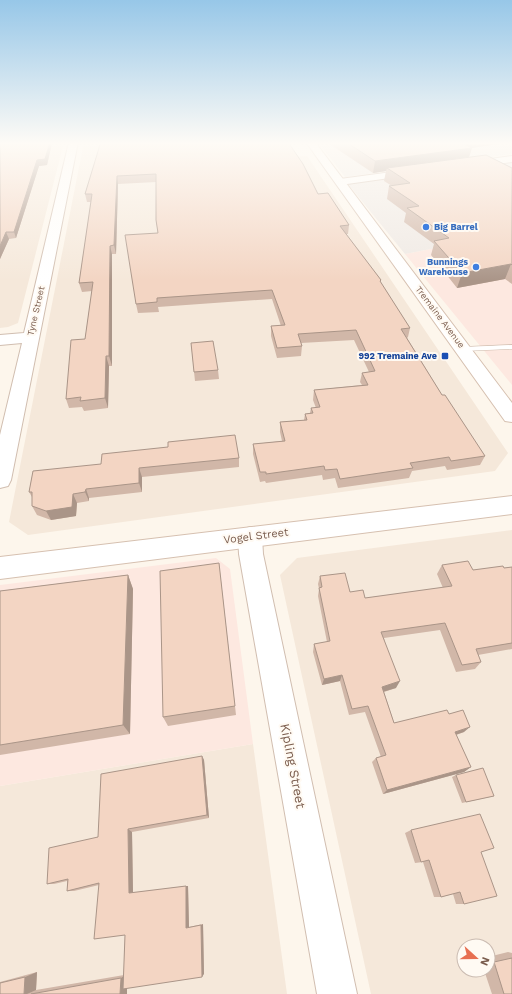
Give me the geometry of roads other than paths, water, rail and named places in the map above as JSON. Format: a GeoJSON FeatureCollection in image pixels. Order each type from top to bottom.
{"type":"FeatureCollection","features":[{"type":"Feature","properties":{"kind":"street","name":"Tyne Street"},"geometry":{"type":"LineString","coordinates":[[0,480],[64,188]]}},
{"type":"Feature","properties":{"kind":"street","name":"Tremaine Avenue"},"geometry":{"type":"LineString","coordinates":[[345,188],[512,416]]}},
{"type":"Feature","properties":{"kind":"street"},"geometry":{"type":"LineString","coordinates":[[0,340],[30,337]]}},
{"type":"Feature","properties":{"kind":"street"},"geometry":{"type":"LineString","coordinates":[[494,390],[512,405]]}},
{"type":"Feature","properties":{"kind":"street","name":"Vogel Street"},"geometry":{"type":"LineString","coordinates":[[0,568],[512,505]]}},
{"type":"Feature","properties":{"kind":"street","name":"Kipling Street"},"geometry":{"type":"LineString","coordinates":[[250,537],[251,554],[337,994]]}},
{"type":"Feature","properties":{"kind":"lane"},"geometry":{"type":"LineString","coordinates":[[464,349],[512,347]]}},
{"type":"Feature","properties":{"kind":"place","name":"Big Barrel"},"geometry":{"type":"Point","coordinates":[426,227]}},
{"type":"Feature","properties":{"kind":"place","name":"Bunnings Warehouse"},"geometry":{"type":"Point","coordinates":[476,267]}},
{"type":"Feature","properties":{"kind":"place","name":"992 Tremaine Ave"},"geometry":{"type":"Point","coordinates":[445,356]}}]}
